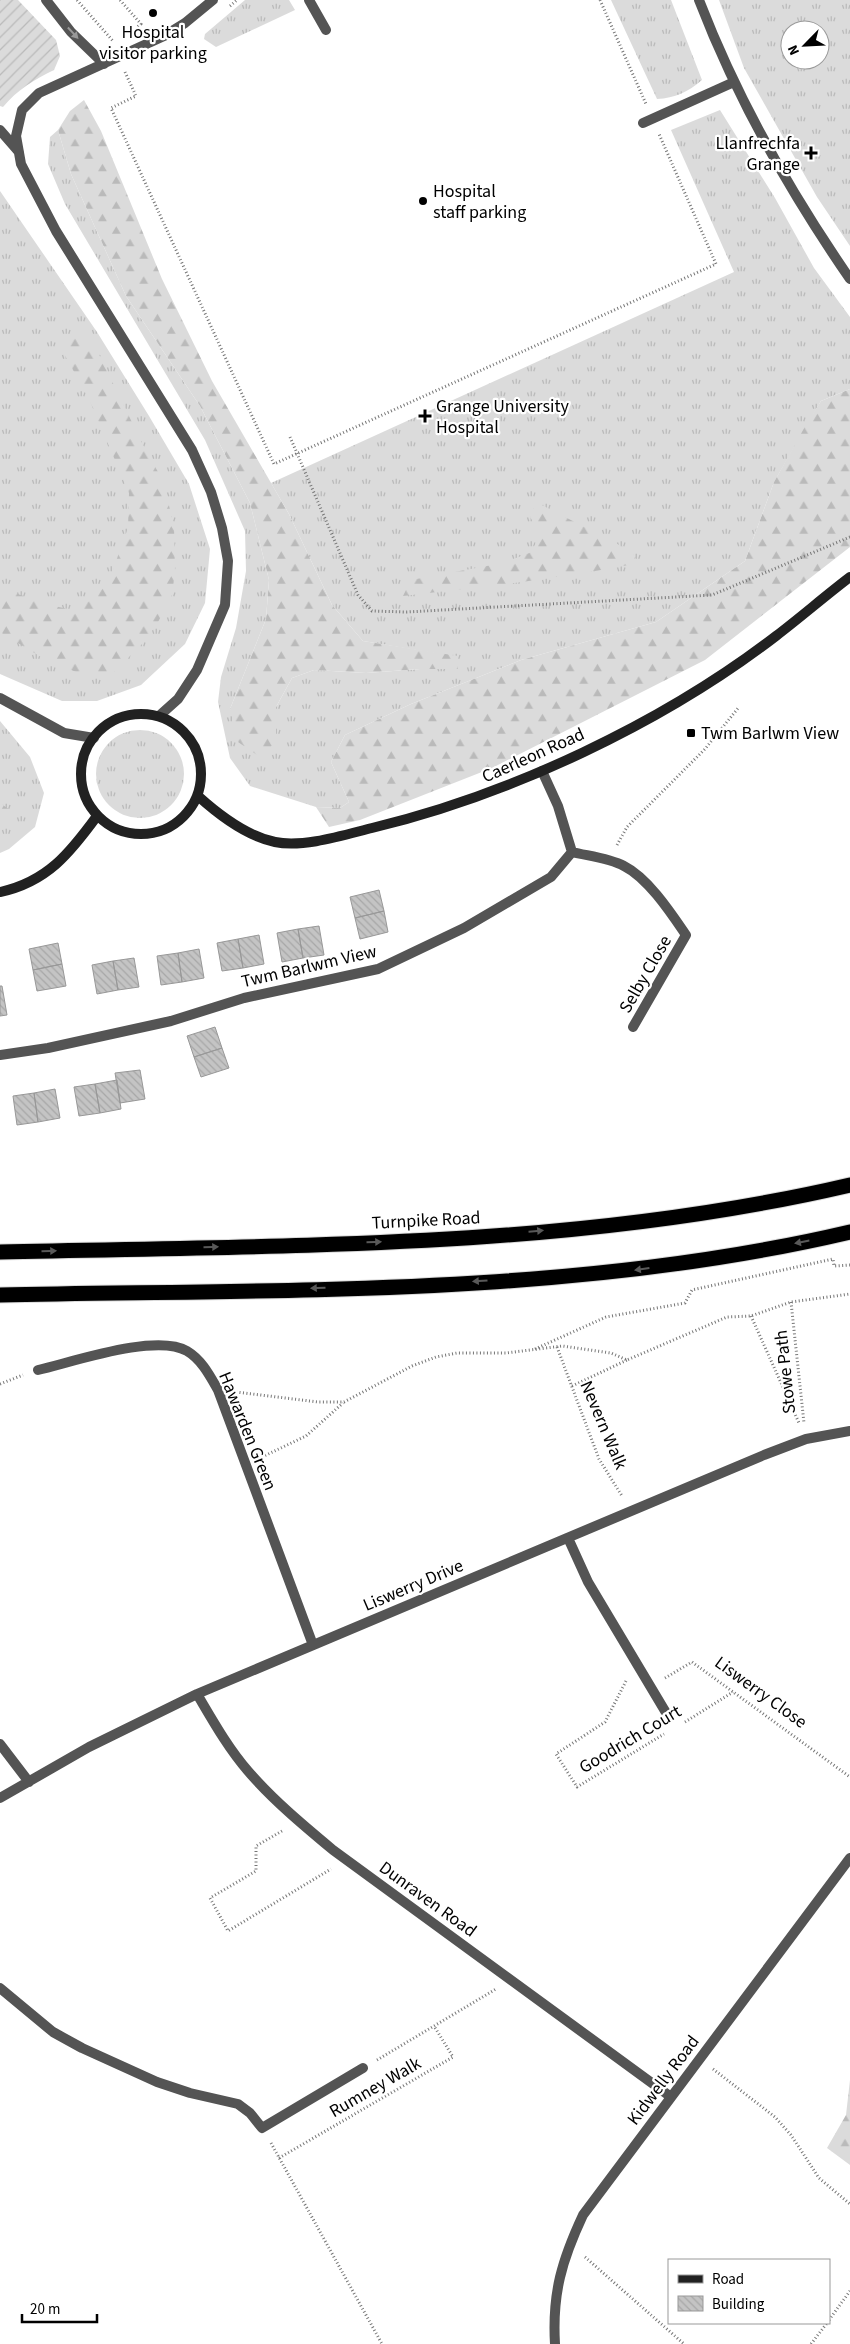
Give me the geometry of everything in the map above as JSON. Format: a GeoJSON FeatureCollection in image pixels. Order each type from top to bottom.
{"type":"FeatureCollection","features":[{"type":"Feature","properties":{"kind":"highway","name":"Turnpike Road"},"geometry":{"type":"LineString","coordinates":[[0,1252],[420,1241],[642,1222],[714,1212],[850,1184]]}},
{"type":"Feature","properties":{"kind":"highway"},"geometry":{"type":"LineString","coordinates":[[0,1295],[426,1285],[634,1270],[722,1257],[850,1232]]}},
{"type":"Feature","properties":{"kind":"main road","name":"Caerleon Road"},"geometry":{"type":"LineString","coordinates":[[198,796],[216,813],[241,829],[275,842],[314,842],[389,824],[479,797],[542,771],[631,728],[705,684],[775,637],[850,576]]}},
{"type":"Feature","properties":{"kind":"main road"},"geometry":{"type":"LineString","coordinates":[[138,713],[159,716],[178,725],[192,740],[200,760],[198,796],[187,813],[173,826],[155,833],[136,834],[118,829],[97,816],[82,787],[82,766],[88,746],[94,738],[100,729],[118,718],[138,713]]}},
{"type":"Feature","properties":{"kind":"main road"},"geometry":{"type":"LineString","coordinates":[[2,891],[22,885],[53,869],[80,840],[97,816]]}},
{"type":"Feature","properties":{"kind":"street"},"geometry":{"type":"LineString","coordinates":[[46,0],[71,32],[104,64]]}},
{"type":"Feature","properties":{"kind":"street"},"geometry":{"type":"LineString","coordinates":[[159,716],[178,698],[197,670],[225,605],[228,561],[222,528],[211,492],[192,450],[56,231],[21,164],[16,136],[22,110],[39,92],[114,60],[185,23],[213,0]]}},
{"type":"Feature","properties":{"kind":"street"},"geometry":{"type":"LineString","coordinates":[[309,0],[326,30]]}},
{"type":"Feature","properties":{"kind":"street"},"geometry":{"type":"LineString","coordinates":[[699,0],[734,82],[790,183],[850,279]]}},
{"type":"Feature","properties":{"kind":"street"},"geometry":{"type":"LineString","coordinates":[[648,121],[734,82]]}},
{"type":"Feature","properties":{"kind":"street"},"geometry":{"type":"LineString","coordinates":[[0,130],[19,152]]}},
{"type":"Feature","properties":{"kind":"street"},"geometry":{"type":"LineString","coordinates":[[0,698],[64,733],[94,738]]}},
{"type":"Feature","properties":{"kind":"street"},"geometry":{"type":"LineString","coordinates":[[542,771],[558,806],[572,852]]}},
{"type":"Feature","properties":{"kind":"street","name":"Selby Close"},"geometry":{"type":"LineString","coordinates":[[572,852],[624,866],[639,877],[669,910],[686,935],[633,1028]]}},
{"type":"Feature","properties":{"kind":"street","name":"Twm Barlwm View"},"geometry":{"type":"LineString","coordinates":[[0,1055],[48,1048],[171,1021],[244,998],[378,969],[464,928],[551,876],[572,852]]}},
{"type":"Feature","properties":{"kind":"street","name":"Hawarden Green"},"geometry":{"type":"LineString","coordinates":[[38,1370],[143,1346],[166,1344],[187,1352],[204,1366],[218,1390],[313,1645]]}},
{"type":"Feature","properties":{"kind":"street","name":"Liswerry Drive"},"geometry":{"type":"LineString","coordinates":[[0,1798],[89,1747],[197,1694],[764,1455],[806,1439],[850,1431]]}},
{"type":"Feature","properties":{"kind":"street"},"geometry":{"type":"LineString","coordinates":[[568,1538],[588,1582],[668,1716]]}},
{"type":"Feature","properties":{"kind":"street","name":"Dunraven Road"},"geometry":{"type":"LineString","coordinates":[[197,1694],[224,1740],[248,1772],[299,1821],[347,1860],[671,2096]]}},
{"type":"Feature","properties":{"kind":"street"},"geometry":{"type":"LineString","coordinates":[[0,1744],[29,1782]]}},
{"type":"Feature","properties":{"kind":"street","name":"Kidwelly Road"},"geometry":{"type":"LineString","coordinates":[[555,2344],[554,2325],[557,2286],[570,2244],[583,2215],[850,1858]]}},
{"type":"Feature","properties":{"kind":"street"},"geometry":{"type":"LineString","coordinates":[[0,1988],[53,2032],[82,2048],[157,2082],[190,2093],[238,2104],[250,2113],[262,2128],[363,2068]]}},
{"type":"Feature","properties":{"kind":"path"},"geometry":{"type":"LineString","coordinates":[[77,0],[116,44],[114,60],[127,74],[136,96],[111,108],[274,464],[298,455],[716,264],[648,121],[600,0]]}},
{"type":"Feature","properties":{"kind":"path"},"geometry":{"type":"LineString","coordinates":[[120,0],[141,24],[134,29]]}},
{"type":"Feature","properties":{"kind":"path"},"geometry":{"type":"LineString","coordinates":[[290,437],[358,595],[372,611],[407,612],[712,595],[850,537]]}},
{"type":"Feature","properties":{"kind":"path"},"geometry":{"type":"LineString","coordinates":[[609,861],[627,827],[705,749],[739,707]]}},
{"type":"Feature","properties":{"kind":"path"},"geometry":{"type":"LineString","coordinates":[[531,1350],[606,1316],[685,1303],[692,1290],[833,1258],[834,1266],[850,1265]]}},
{"type":"Feature","properties":{"kind":"path"},"geometry":{"type":"LineString","coordinates":[[572,1386],[727,1317],[751,1316],[791,1302],[850,1294]]}},
{"type":"Feature","properties":{"kind":"path","name":"Stowe Path"},"geometry":{"type":"LineString","coordinates":[[791,1302],[806,1439]]}},
{"type":"Feature","properties":{"kind":"path"},"geometry":{"type":"LineString","coordinates":[[751,1316],[806,1439]]}},
{"type":"Feature","properties":{"kind":"path"},"geometry":{"type":"LineString","coordinates":[[246,1465],[306,1436],[344,1402],[412,1366],[436,1358],[457,1353],[478,1354],[557,1347],[611,1353],[627,1360]]}},
{"type":"Feature","properties":{"kind":"path","name":"Nevern Walk"},"geometry":{"type":"LineString","coordinates":[[557,1347],[599,1459],[631,1512]]}},
{"type":"Feature","properties":{"kind":"path"},"geometry":{"type":"LineString","coordinates":[[0,1384],[38,1370]]}},
{"type":"Feature","properties":{"kind":"path"},"geometry":{"type":"LineString","coordinates":[[218,1390],[318,1402],[344,1402]]}},
{"type":"Feature","properties":{"kind":"path","name":"Liswerry Close"},"geometry":{"type":"LineString","coordinates":[[651,1687],[692,1662],[850,1777]]}},
{"type":"Feature","properties":{"kind":"path","name":"Goodrich Court"},"geometry":{"type":"LineString","coordinates":[[641,1670],[626,1680],[606,1722],[556,1754],[577,1787],[667,1732]]}},
{"type":"Feature","properties":{"kind":"path","name":"Goodrich Court"},"geometry":{"type":"LineString","coordinates":[[683,1722],[733,1692]]}},
{"type":"Feature","properties":{"kind":"path"},"geometry":{"type":"LineString","coordinates":[[299,1821],[256,1846],[256,1871],[210,1898],[228,1931],[347,1860]]}},
{"type":"Feature","properties":{"kind":"path","name":"Rumney Walk"},"geometry":{"type":"LineString","coordinates":[[363,2068],[512,1980]]}},
{"type":"Feature","properties":{"kind":"path","name":"Rumney Walk"},"geometry":{"type":"LineString","coordinates":[[279,2158],[453,2057],[434,2026]]}},
{"type":"Feature","properties":{"kind":"path"},"geometry":{"type":"LineString","coordinates":[[699,2058],[775,2117],[791,2135],[815,2174],[850,2204]]}},
{"type":"Feature","properties":{"kind":"path"},"geometry":{"type":"LineString","coordinates":[[262,2128],[382,2344]]}},
{"type":"Feature","properties":{"kind":"path"},"geometry":{"type":"LineString","coordinates":[[570,2244],[684,2344]]}},
{"type":"Feature","properties":{"kind":"path"},"geometry":{"type":"LineString","coordinates":[[830,2319],[850,2291]]}},
{"type":"Feature","properties":{"kind":"path"},"geometry":{"type":"LineString","coordinates":[[811,2344],[826,2324]]}},
{"type":"Feature","properties":{"kind":"green space"},"geometry":{"type":"Polygon","coordinates":[[[0,0],[18,0],[56,40],[60,56],[54,70],[14,95],[3,107],[0,106],[0,0]]]}},
{"type":"Feature","properties":{"kind":"green space"},"geometry":{"type":"Polygon","coordinates":[[[245,0],[289,0],[295,10],[216,47],[204,39],[205,34],[245,0]]]}},
{"type":"Feature","properties":{"kind":"green space"},"geometry":{"type":"Polygon","coordinates":[[[611,0],[671,0],[702,80],[681,94],[657,99],[611,0]]]}},
{"type":"Feature","properties":{"kind":"green space","name":"Llanfrechfa Grange"},"geometry":{"type":"Polygon","coordinates":[[[719,0],[850,0],[850,246],[817,197],[744,68],[719,0]]]}},
{"type":"Feature","properties":{"kind":"green space"},"geometry":{"type":"Polygon","coordinates":[[[84,100],[101,131],[162,279],[212,381],[289,514],[332,605],[363,641],[458,656],[458,669],[420,669],[366,673],[314,670],[292,678],[276,707],[276,742],[260,757],[238,742],[230,709],[266,619],[269,580],[250,503],[200,406],[126,296],[71,174],[58,130],[70,111],[84,100]]]}},
{"type":"Feature","properties":{"kind":"green space"},"geometry":{"type":"Polygon","coordinates":[[[720,110],[775,198],[814,268],[850,317],[850,389],[821,401],[774,482],[745,561],[656,622],[521,660],[411,704],[345,735],[331,762],[349,802],[340,808],[316,807],[250,786],[230,758],[218,702],[221,677],[236,628],[246,571],[245,531],[205,440],[65,204],[48,164],[50,137],[58,130],[71,174],[126,296],[200,406],[250,503],[269,580],[266,619],[230,709],[276,742],[276,707],[292,678],[314,670],[366,673],[420,669],[457,669],[458,657],[363,641],[332,605],[289,514],[271,483],[734,272],[671,130],[720,110]]]}},
{"type":"Feature","properties":{"kind":"green space"},"geometry":{"type":"Polygon","coordinates":[[[0,191],[97,332],[189,484],[210,549],[205,603],[185,644],[141,685],[97,701],[62,701],[0,674],[0,191]]]}},
{"type":"Feature","properties":{"kind":"green space"},"geometry":{"type":"Polygon","coordinates":[[[78,333],[92,340],[143,445],[163,481],[174,526],[175,571],[172,595],[157,624],[143,643],[114,672],[95,677],[83,675],[41,657],[0,632],[0,588],[50,605],[72,610],[95,598],[110,578],[128,528],[129,493],[89,399],[62,350],[68,336],[78,333]]]}},
{"type":"Feature","properties":{"kind":"green space"},"geometry":{"type":"Polygon","coordinates":[[[850,389],[850,547],[705,660],[492,768],[360,820],[329,827],[316,807],[340,808],[349,802],[331,762],[345,735],[411,704],[521,660],[656,622],[745,561],[774,482],[807,423],[821,401],[850,389]]]}},
{"type":"Feature","properties":{"kind":"green space"},"geometry":{"type":"Polygon","coordinates":[[[536,502],[625,548],[636,557],[629,565],[595,571],[403,596],[411,580],[503,563],[532,552],[540,532],[530,517],[536,502]]]}},
{"type":"Feature","properties":{"kind":"green space"},"geometry":{"type":"Polygon","coordinates":[[[0,721],[30,757],[44,793],[35,827],[9,849],[0,853],[0,721]]]}},
{"type":"Feature","properties":{"kind":"green space"},"geometry":{"type":"Polygon","coordinates":[[[140,730],[157,734],[171,743],[180,757],[184,774],[180,791],[171,805],[157,814],[140,818],[123,814],[109,805],[100,791],[96,774],[100,757],[109,743],[123,734],[140,730]]]}},
{"type":"Feature","properties":{"kind":"green space"},"geometry":{"type":"Polygon","coordinates":[[[0,803],[10,810],[0,824],[0,803]]]}},
{"type":"Feature","properties":{"kind":"green space"},"geometry":{"type":"Polygon","coordinates":[[[850,2080],[850,2165],[827,2148],[846,2115],[850,2080]]]}},
{"type":"Feature","properties":{"kind":"building"},"geometry":{"type":"Polygon","coordinates":[[[379,890],[384,911],[355,918],[350,897],[379,890]]]}},
{"type":"Feature","properties":{"kind":"building"},"geometry":{"type":"Polygon","coordinates":[[[384,911],[388,932],[360,939],[355,918],[384,911]]]}},
{"type":"Feature","properties":{"kind":"building"},"geometry":{"type":"Polygon","coordinates":[[[319,926],[324,955],[303,958],[298,929],[319,926]]]}},
{"type":"Feature","properties":{"kind":"building"},"geometry":{"type":"Polygon","coordinates":[[[298,929],[303,958],[282,962],[277,933],[298,929]]]}},
{"type":"Feature","properties":{"kind":"building"},"geometry":{"type":"Polygon","coordinates":[[[259,935],[264,964],[243,968],[238,939],[259,935]]]}},
{"type":"Feature","properties":{"kind":"building"},"geometry":{"type":"Polygon","coordinates":[[[238,939],[243,968],[222,971],[217,943],[238,939]]]}},
{"type":"Feature","properties":{"kind":"building"},"geometry":{"type":"Polygon","coordinates":[[[58,943],[62,964],[33,970],[29,949],[58,943]]]}},
{"type":"Feature","properties":{"kind":"building"},"geometry":{"type":"Polygon","coordinates":[[[199,949],[204,978],[182,982],[178,953],[199,949]]]}},
{"type":"Feature","properties":{"kind":"building"},"geometry":{"type":"Polygon","coordinates":[[[178,953],[182,982],[161,985],[157,956],[178,953]]]}},
{"type":"Feature","properties":{"kind":"building"},"geometry":{"type":"Polygon","coordinates":[[[134,958],[139,987],[118,990],[113,961],[134,958]]]}},
{"type":"Feature","properties":{"kind":"building"},"geometry":{"type":"Polygon","coordinates":[[[113,961],[118,990],[97,994],[92,965],[113,961]]]}},
{"type":"Feature","properties":{"kind":"building"},"geometry":{"type":"Polygon","coordinates":[[[62,964],[66,986],[37,991],[33,970],[62,964]]]}},
{"type":"Feature","properties":{"kind":"building"},"geometry":{"type":"Polygon","coordinates":[[[0,986],[2,986],[7,1015],[0,1016],[0,986]]]}},
{"type":"Feature","properties":{"kind":"building"},"geometry":{"type":"Polygon","coordinates":[[[215,1027],[222,1048],[194,1057],[187,1036],[215,1027]]]}},
{"type":"Feature","properties":{"kind":"building"},"geometry":{"type":"Polygon","coordinates":[[[222,1048],[229,1068],[201,1077],[194,1057],[222,1048]]]}},
{"type":"Feature","properties":{"kind":"building"},"geometry":{"type":"Polygon","coordinates":[[[140,1070],[145,1099],[120,1103],[115,1073],[140,1070]]]}},
{"type":"Feature","properties":{"kind":"building"},"geometry":{"type":"Polygon","coordinates":[[[117,1080],[121,1109],[100,1113],[95,1084],[117,1080]]]}},
{"type":"Feature","properties":{"kind":"building"},"geometry":{"type":"Polygon","coordinates":[[[95,1084],[100,1113],[79,1116],[74,1087],[95,1084]]]}},
{"type":"Feature","properties":{"kind":"building"},"geometry":{"type":"Polygon","coordinates":[[[55,1089],[60,1118],[38,1122],[34,1093],[55,1089]]]}},
{"type":"Feature","properties":{"kind":"building"},"geometry":{"type":"Polygon","coordinates":[[[34,1093],[38,1122],[17,1125],[13,1096],[34,1093]]]}},
{"type":"Feature","properties":{"kind":"place","name":"Hospital visitor parking"},"geometry":{"type":"Point","coordinates":[153,13]}},
{"type":"Feature","properties":{"kind":"place","name":"Llanfrechfa Grange"},"geometry":{"type":"Point","coordinates":[811,153]}},
{"type":"Feature","properties":{"kind":"place","name":"Hospital staff parking"},"geometry":{"type":"Point","coordinates":[423,201]}},
{"type":"Feature","properties":{"kind":"place","name":"Grange University Hospital"},"geometry":{"type":"Point","coordinates":[425,416]}},
{"type":"Feature","properties":{"kind":"place","name":"Twm Barlwm View"},"geometry":{"type":"Point","coordinates":[691,733]}}]}
